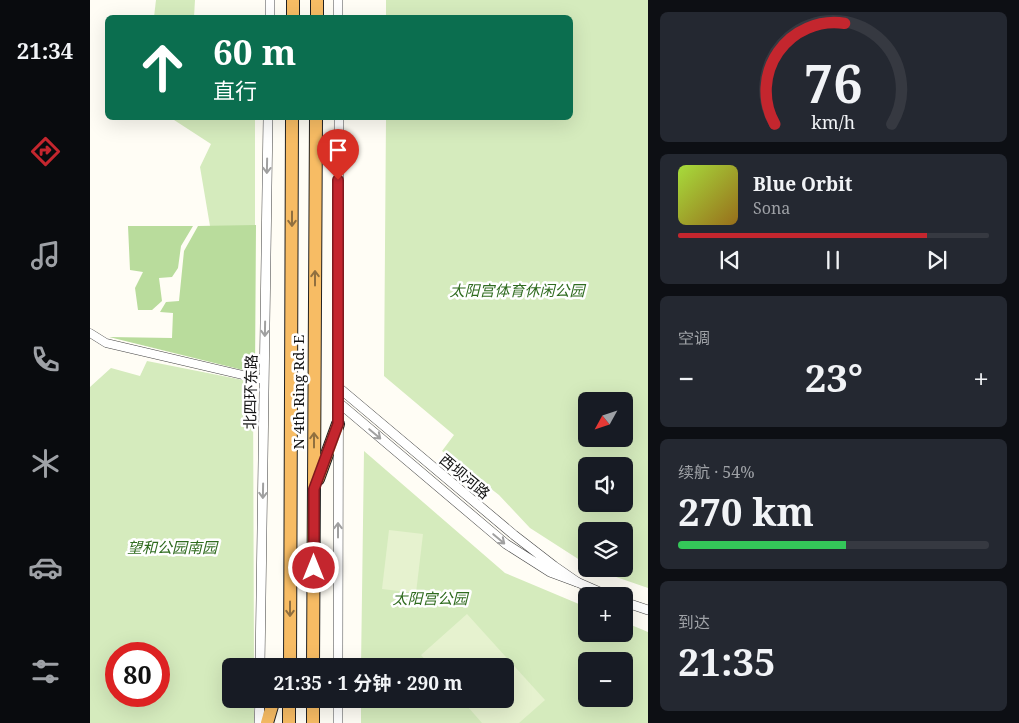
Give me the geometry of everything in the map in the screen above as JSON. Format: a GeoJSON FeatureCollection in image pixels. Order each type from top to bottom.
{"type":"FeatureCollection","features":[{"type":"Feature","properties":{"kind":"highway"},"geometry":{"type":"LineString","coordinates":[[293,0],[293,15]]}},
{"type":"Feature","properties":{"kind":"highway"},"geometry":{"type":"LineString","coordinates":[[316,15],[317,0]]}},
{"type":"Feature","properties":{"kind":"highway","name":"N 4th Ring Rd. E"},"geometry":{"type":"LineString","coordinates":[[290,658],[292,120]]}},
{"type":"Feature","properties":{"kind":"highway","name":"N 4th Ring Rd. E"},"geometry":{"type":"LineString","coordinates":[[313,658],[316,120]]}},
{"type":"Feature","properties":{"kind":"highway"},"geometry":{"type":"LineString","coordinates":[[314,489],[338,424]]}},
{"type":"Feature","properties":{"kind":"highway"},"geometry":{"type":"LineString","coordinates":[[285,658],[290,643]]}},
{"type":"Feature","properties":{"kind":"highway"},"geometry":{"type":"LineString","coordinates":[[267,723],[271,708]]}},
{"type":"Feature","properties":{"kind":"highway"},"geometry":{"type":"LineString","coordinates":[[289,723],[290,708]]}},
{"type":"Feature","properties":{"kind":"highway"},"geometry":{"type":"LineString","coordinates":[[313,708],[313,723]]}},
{"type":"Feature","properties":{"kind":"street"},"geometry":{"type":"LineString","coordinates":[[270,0],[270,15]]}},
{"type":"Feature","properties":{"kind":"street"},"geometry":{"type":"LineString","coordinates":[[338,0],[338,15]]}},
{"type":"Feature","properties":{"kind":"street","name":"北四环东路"},"geometry":{"type":"LineString","coordinates":[[260,658],[268,120]]}},
{"type":"Feature","properties":{"kind":"street"},"geometry":{"type":"LineString","coordinates":[[338,658],[339,120]]}},
{"type":"Feature","properties":{"kind":"street"},"geometry":{"type":"LineString","coordinates":[[90,333],[106,343],[264,380]]}},
{"type":"Feature","properties":{"kind":"street","name":"西坝河路"},"geometry":{"type":"LineString","coordinates":[[338,387],[514,535],[577,582]]}},
{"type":"Feature","properties":{"kind":"street","name":"西坝河路"},"geometry":{"type":"LineString","coordinates":[[338,402],[506,544],[550,572],[589,587]]}},
{"type":"Feature","properties":{"kind":"street"},"geometry":{"type":"LineString","coordinates":[[633,605],[648,610]]}},
{"type":"Feature","properties":{"kind":"street"},"geometry":{"type":"LineString","coordinates":[[260,708],[260,723]]}},
{"type":"Feature","properties":{"kind":"street"},"geometry":{"type":"LineString","coordinates":[[338,708],[338,723]]}},
{"type":"Feature","properties":{"kind":"green space"},"geometry":{"type":"Polygon","coordinates":[[[156,0],[195,0],[194,15],[154,15],[156,0]]]}},
{"type":"Feature","properties":{"kind":"green space","name":"太阳宫体育休闲公园"},"geometry":{"type":"Polygon","coordinates":[[[386,0],[648,0],[648,588],[616,577],[633,577],[633,522],[578,522],[578,559],[530,528],[499,495],[442,451],[454,435],[384,376],[386,120],[573,120],[573,15],[386,15],[386,0]]]}},
{"type":"Feature","properties":{"kind":"green space"},"geometry":{"type":"Polygon","coordinates":[[[174,120],[255,120],[255,373],[210,226],[200,167],[211,144],[174,120]]]}},
{"type":"Feature","properties":{"kind":"green space"},"geometry":{"type":"Polygon","coordinates":[[[256,225],[255,373],[109,337],[172,338],[173,313],[160,312],[166,302],[179,301],[184,251],[198,226],[256,225]]]}},
{"type":"Feature","properties":{"kind":"green space"},"geometry":{"type":"Polygon","coordinates":[[[128,226],[193,226],[181,246],[178,268],[172,277],[159,278],[162,301],[152,310],[138,310],[135,288],[143,272],[130,270],[128,226]]]}},
{"type":"Feature","properties":{"kind":"green space","name":"望和公园南园"},"geometry":{"type":"Polygon","coordinates":[[[147,361],[253,382],[254,658],[222,658],[222,708],[254,708],[254,723],[90,723],[90,387],[111,368],[140,376],[147,361]]]}},
{"type":"Feature","properties":{"kind":"green space","name":"太阳宫公园"},"geometry":{"type":"Polygon","coordinates":[[[364,451],[505,573],[578,604],[578,642],[633,642],[633,626],[648,632],[648,723],[361,723],[361,708],[514,708],[514,658],[361,658],[364,451]]]}},
{"type":"Feature","properties":{"kind":"green space"},"geometry":{"type":"Polygon","coordinates":[[[389,530],[423,534],[416,593],[382,589],[389,530]]]}},
{"type":"Feature","properties":{"kind":"green space"},"geometry":{"type":"Polygon","coordinates":[[[467,614],[507,658],[424,658],[421,655],[467,614]]]}},
{"type":"Feature","properties":{"kind":"green space"},"geometry":{"type":"Polygon","coordinates":[[[514,666],[545,700],[519,723],[482,723],[469,708],[514,708],[514,666]]]}},
{"type":"Feature","properties":{"kind":"route"},"geometry":{"type":"LineString","coordinates":[[314,568],[314,489],[338,424],[338,180]]}}]}
